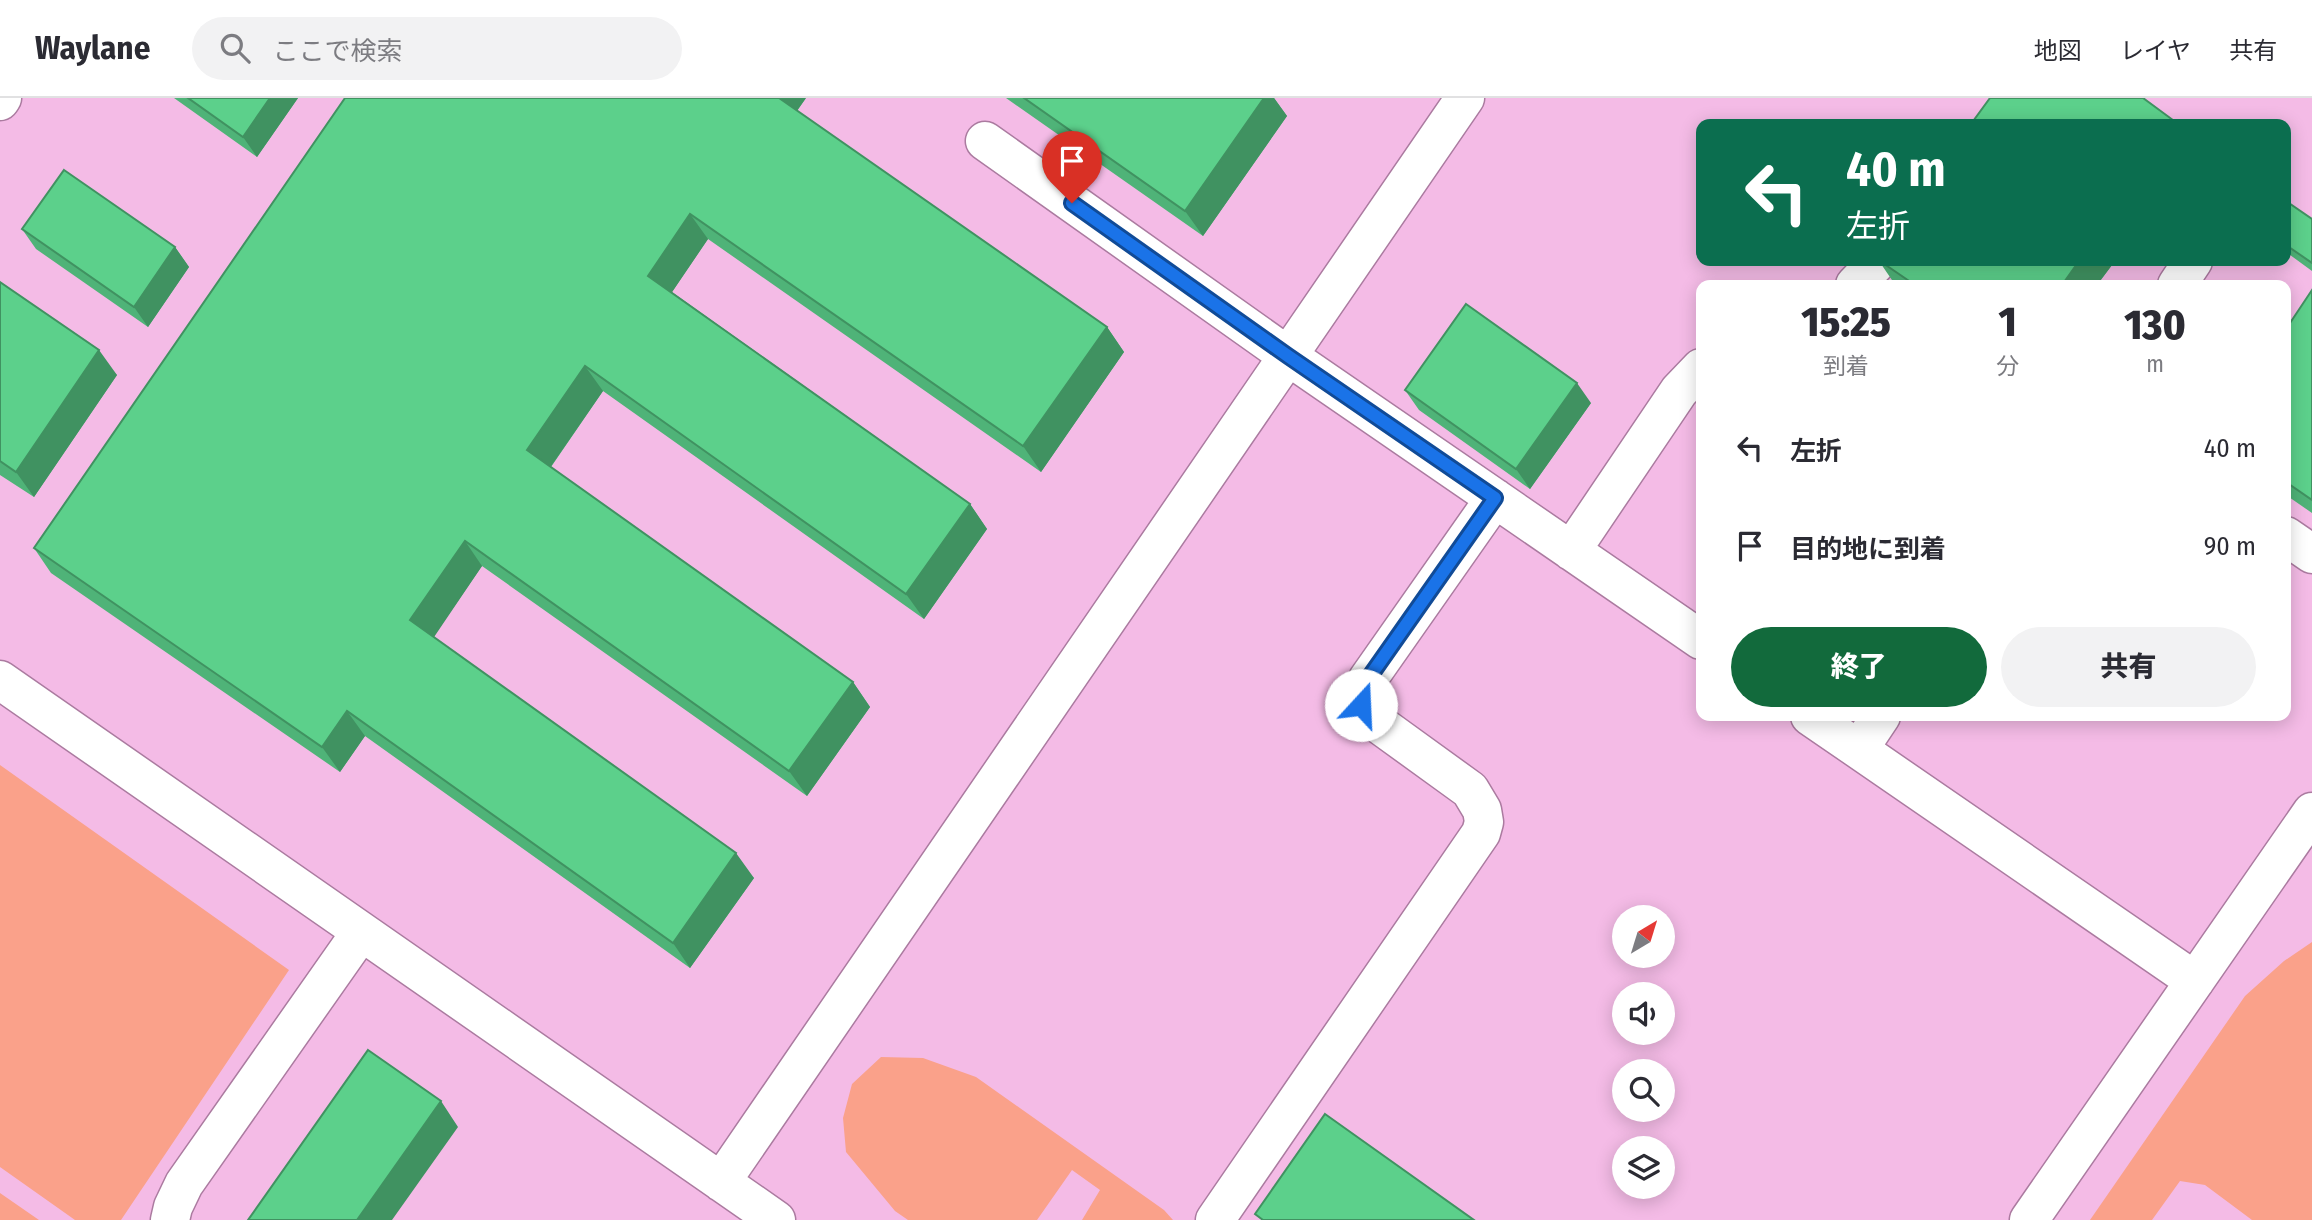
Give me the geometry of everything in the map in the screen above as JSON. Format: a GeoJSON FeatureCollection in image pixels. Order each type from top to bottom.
{"type":"FeatureCollection","features":[{"type":"Feature","properties":{"kind":"lane"},"geometry":{"type":"LineString","coordinates":[[721,1182],[1465,98]]}},
{"type":"Feature","properties":{"kind":"lane"},"geometry":{"type":"LineString","coordinates":[[985,141],[1288,356],[1696,637]]}},
{"type":"Feature","properties":{"kind":"lane"},"geometry":{"type":"LineString","coordinates":[[1571,551],[1679,391],[1696,373]]}},
{"type":"Feature","properties":{"kind":"lane"},"geometry":{"type":"LineString","coordinates":[[1215,1220],[1481,833],[1484,822],[1482,810],[1470,790],[1365,714],[1361,705],[1361,691],[1495,498]]}},
{"type":"Feature","properties":{"kind":"lane"},"geometry":{"type":"LineString","coordinates":[[2291,539],[2312,554]]}},
{"type":"Feature","properties":{"kind":"lane"},"geometry":{"type":"LineString","coordinates":[[0,680],[776,1220]]}},
{"type":"Feature","properties":{"kind":"lane"},"geometry":{"type":"LineString","coordinates":[[1817,721],[2195,981]]}},
{"type":"Feature","properties":{"kind":"lane"},"geometry":{"type":"LineString","coordinates":[[1858,749],[1878,721]]}},
{"type":"Feature","properties":{"kind":"lane"},"geometry":{"type":"LineString","coordinates":[[2029,1220],[2312,812]]}},
{"type":"Feature","properties":{"kind":"lane"},"geometry":{"type":"LineString","coordinates":[[170,1220],[184,1184],[361,932]]}},
{"type":"Feature","properties":{"kind":"shaded area"},"geometry":{"type":"Polygon","coordinates":[[[0,98],[2312,98],[2312,1220],[0,1220],[0,98]]]}},
{"type":"Feature","properties":{"kind":"shaded area"},"geometry":{"type":"Polygon","coordinates":[[[0,765],[289,970],[121,1220],[75,1220],[0,1167],[0,765]]]}},
{"type":"Feature","properties":{"kind":"shaded area"},"geometry":{"type":"Polygon","coordinates":[[[2312,942],[2312,1220],[2252,1220],[2205,1185],[2180,1181],[2152,1220],[2090,1220],[2245,996],[2284,961],[2312,942]]]}},
{"type":"Feature","properties":{"kind":"shaded area"},"geometry":{"type":"Polygon","coordinates":[[[881,1057],[923,1058],[976,1077],[1164,1210],[1173,1220],[1082,1220],[1100,1190],[1072,1170],[1037,1220],[908,1220],[895,1211],[846,1152],[843,1118],[852,1084],[881,1057]]]}},
{"type":"Feature","properties":{"kind":"shaded area"},"geometry":{"type":"Polygon","coordinates":[[[0,1193],[39,1220],[0,1220],[0,1193]]]}},
{"type":"Feature","properties":{"kind":"building"},"geometry":{"type":"Polygon","coordinates":[[[188,98],[270,98],[243,137],[188,98]]]}},
{"type":"Feature","properties":{"kind":"building"},"geometry":{"type":"Polygon","coordinates":[[[345,98],[779,98],[1107,327],[1023,446],[690,214],[648,276],[970,504],[906,594],[585,366],[527,450],[853,682],[789,771],[465,541],[410,620],[736,853],[673,943],[347,711],[322,747],[34,548],[345,98]]]}},
{"type":"Feature","properties":{"kind":"building"},"geometry":{"type":"Polygon","coordinates":[[[1024,98],[1264,98],[1185,211],[1024,98]]]}},
{"type":"Feature","properties":{"kind":"building"},"geometry":{"type":"Polygon","coordinates":[[[1990,98],[2143,98],[2172,119],[1975,119],[1990,98]]]}},
{"type":"Feature","properties":{"kind":"building"},"geometry":{"type":"Polygon","coordinates":[[[64,170],[175,247],[134,307],[22,229],[64,170]]]}},
{"type":"Feature","properties":{"kind":"building"},"geometry":{"type":"Polygon","coordinates":[[[2291,204],[2312,219],[2312,263],[2291,248],[2291,204]]]}},
{"type":"Feature","properties":{"kind":"building"},"geometry":{"type":"Polygon","coordinates":[[[1887,266],[2075,266],[2066,280],[1908,280],[1887,266]]]}},
{"type":"Feature","properties":{"kind":"building"},"geometry":{"type":"Polygon","coordinates":[[[0,282],[99,350],[16,472],[0,461],[0,282]]]}},
{"type":"Feature","properties":{"kind":"building"},"geometry":{"type":"Polygon","coordinates":[[[2312,290],[2312,500],[2291,485],[2291,322],[2312,290]]]}},
{"type":"Feature","properties":{"kind":"building"},"geometry":{"type":"Polygon","coordinates":[[[1466,304],[1577,383],[1516,469],[1405,390],[1466,304]]]}},
{"type":"Feature","properties":{"kind":"building"},"geometry":{"type":"Polygon","coordinates":[[[368,1050],[441,1101],[357,1220],[248,1220],[368,1050]]]}},
{"type":"Feature","properties":{"kind":"building"},"geometry":{"type":"Polygon","coordinates":[[[1325,1114],[1474,1220],[1263,1220],[1255,1214],[1325,1114]]]}},
{"type":"Feature","properties":{"kind":"route"},"geometry":{"type":"LineString","coordinates":[[1072,203],[1495,498],[1368,679],[1361,691],[1361,705]]}}]}
